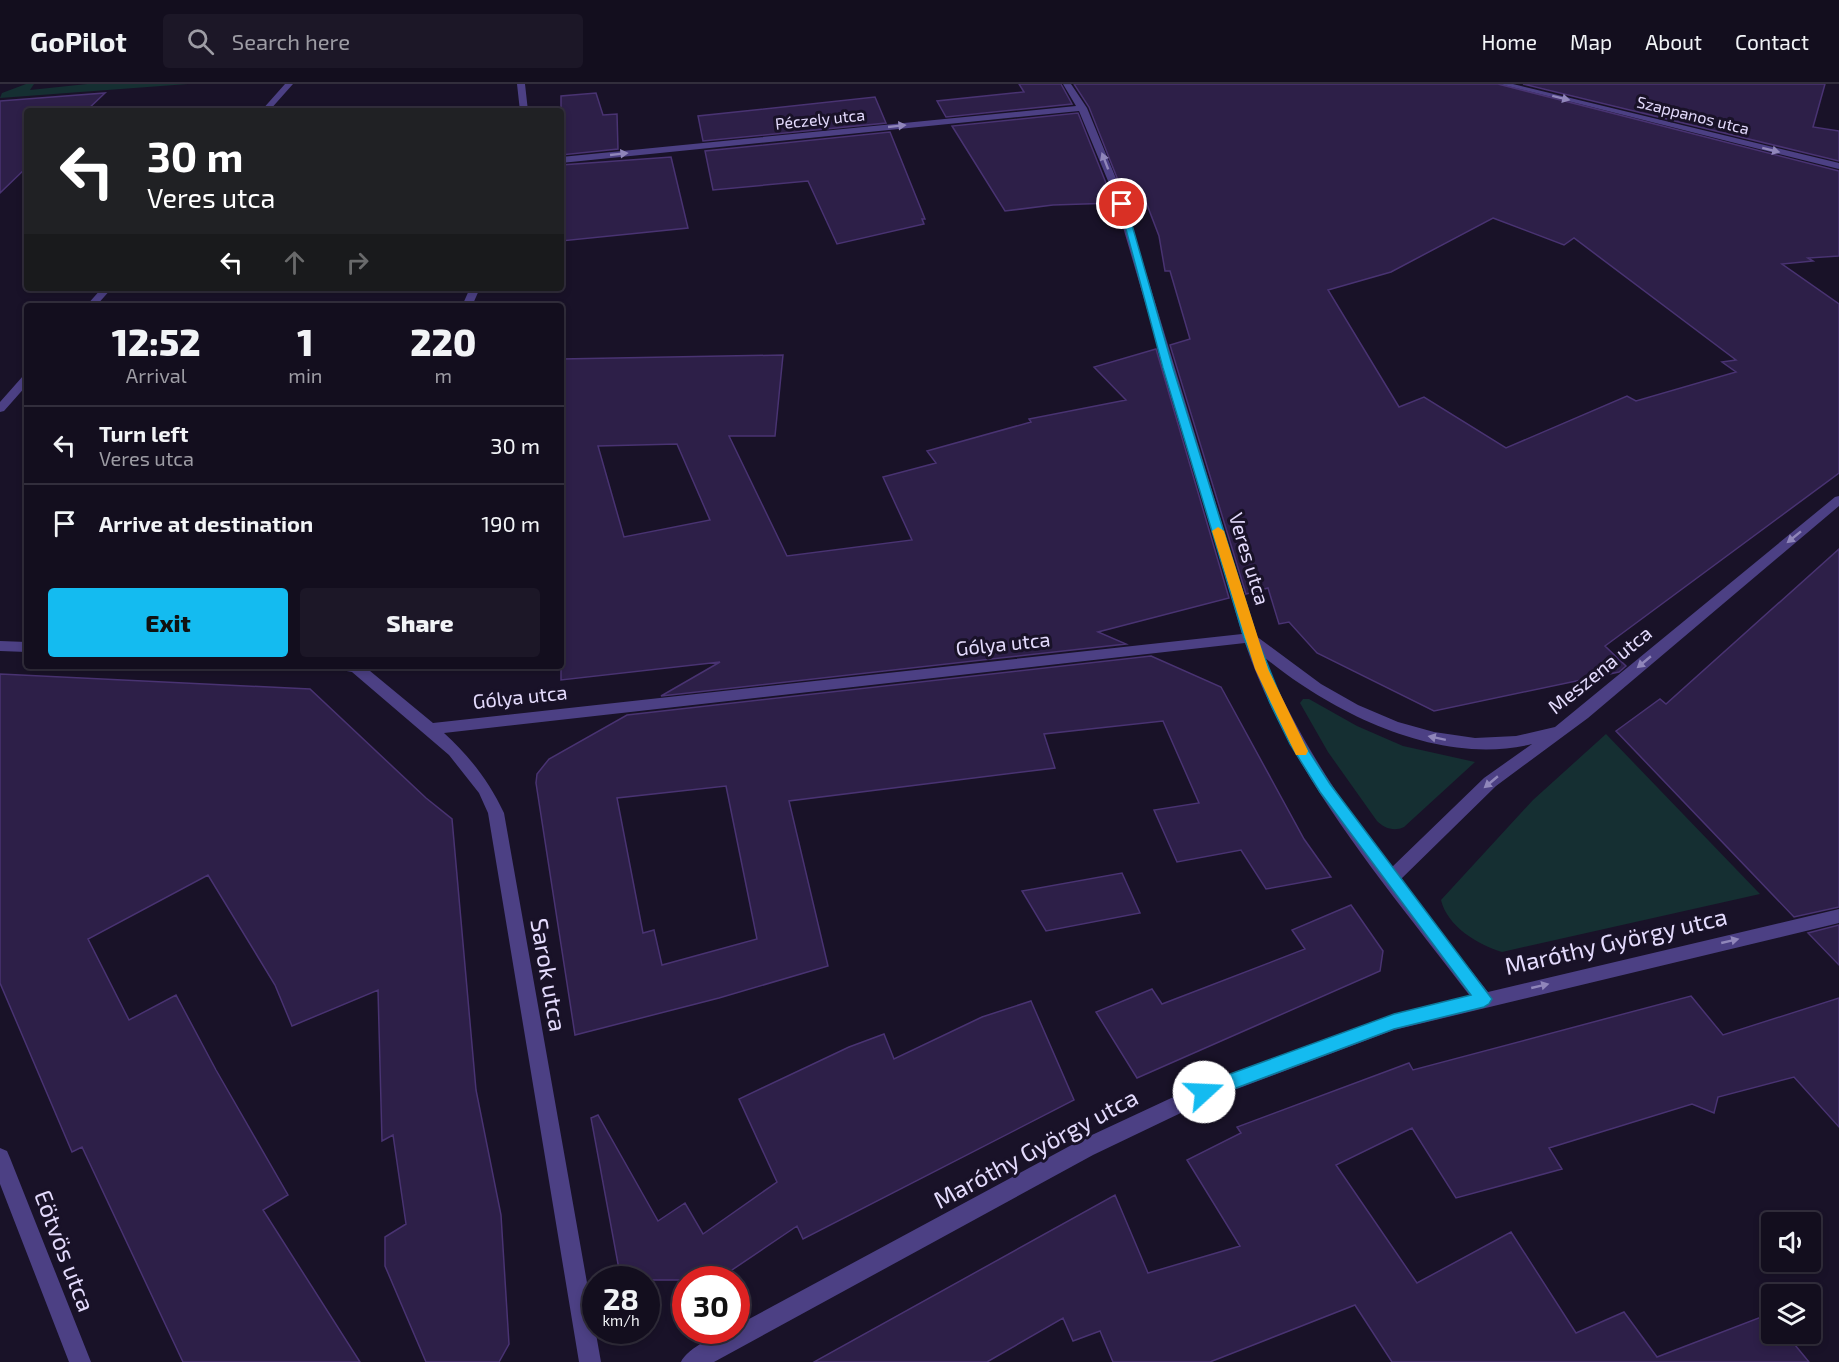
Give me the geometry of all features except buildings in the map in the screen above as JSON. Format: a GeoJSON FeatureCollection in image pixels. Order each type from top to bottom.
{"type":"FeatureCollection","features":[{"type":"Feature","properties":{"kind":"street"},"geometry":{"type":"LineString","coordinates":[[268,108],[289,84]]}},
{"type":"Feature","properties":{"kind":"street"},"geometry":{"type":"LineString","coordinates":[[521,84],[524,108]]}},
{"type":"Feature","properties":{"kind":"street","name":"Veres utca"},"geometry":{"type":"LineString","coordinates":[[1067,84],[1083,108],[1122,204],[1168,368],[1250,638],[1276,703],[1297,744],[1325,788],[1484,999]]}},
{"type":"Feature","properties":{"kind":"street","name":"Szappanos utca"},"geometry":{"type":"LineString","coordinates":[[1504,84],[1839,166]]}},
{"type":"Feature","properties":{"kind":"street","name":"Péczely utca"},"geometry":{"type":"LineString","coordinates":[[564,160],[1083,108]]}},
{"type":"Feature","properties":{"kind":"street"},"geometry":{"type":"LineString","coordinates":[[95,303],[105,291]]}},
{"type":"Feature","properties":{"kind":"street"},"geometry":{"type":"LineString","coordinates":[[0,409],[24,381]]}},
{"type":"Feature","properties":{"kind":"street","name":"Meszena utca"},"geometry":{"type":"LineString","coordinates":[[1391,878],[1490,782],[1583,714],[1839,500]]}},
{"type":"Feature","properties":{"kind":"street"},"geometry":{"type":"LineString","coordinates":[[1250,638],[1268,654],[1314,686],[1396,727],[1461,743],[1490,745],[1529,741],[1556,732]]}},
{"type":"Feature","properties":{"kind":"street","name":"Gólya utca"},"geometry":{"type":"LineString","coordinates":[[427,729],[1250,638]]}},
{"type":"Feature","properties":{"kind":"street"},"geometry":{"type":"LineString","coordinates":[[0,646],[24,647]]}},
{"type":"Feature","properties":{"kind":"street","name":"Sarok utca"},"geometry":{"type":"LineString","coordinates":[[355,669],[475,772],[490,796],[496,813],[590,1362]]}},
{"type":"Feature","properties":{"kind":"street","name":"Maróthy György utca"},"geometry":{"type":"LineString","coordinates":[[692,1362],[1086,1148],[1204,1092],[1394,1022],[1839,916]]}},
{"type":"Feature","properties":{"kind":"street","name":"Eötvös utca"},"geometry":{"type":"LineString","coordinates":[[0,1158],[80,1362]]}},
{"type":"Feature","properties":{"kind":"green space"},"geometry":{"type":"Polygon","coordinates":[[[26,84],[34,84],[30,90],[87,84],[188,84],[0,98],[2,93],[26,84]]]}},
{"type":"Feature","properties":{"kind":"green space"},"geometry":{"type":"Polygon","coordinates":[[[1303,699],[1309,699],[1357,726],[1403,746],[1475,762],[1404,827],[1393,829],[1383,826],[1377,821],[1328,752],[1300,703],[1303,699]]]}},
{"type":"Feature","properties":{"kind":"green space"},"geometry":{"type":"Polygon","coordinates":[[[1606,734],[1760,894],[1502,952],[1483,945],[1457,926],[1444,909],[1441,900],[1533,800],[1606,734]]]}},
{"type":"Feature","properties":{"kind":"slow traffic"},"geometry":{"type":"LineString","coordinates":[[1218,531],[1250,638],[1276,703],[1301,751]]}},
{"type":"Feature","properties":{"kind":"route"},"geometry":{"type":"LineString","coordinates":[[1122,204],[1168,368],[1250,638],[1276,703],[1297,744],[1325,788],[1484,999],[1394,1022],[1204,1092]]}}]}
